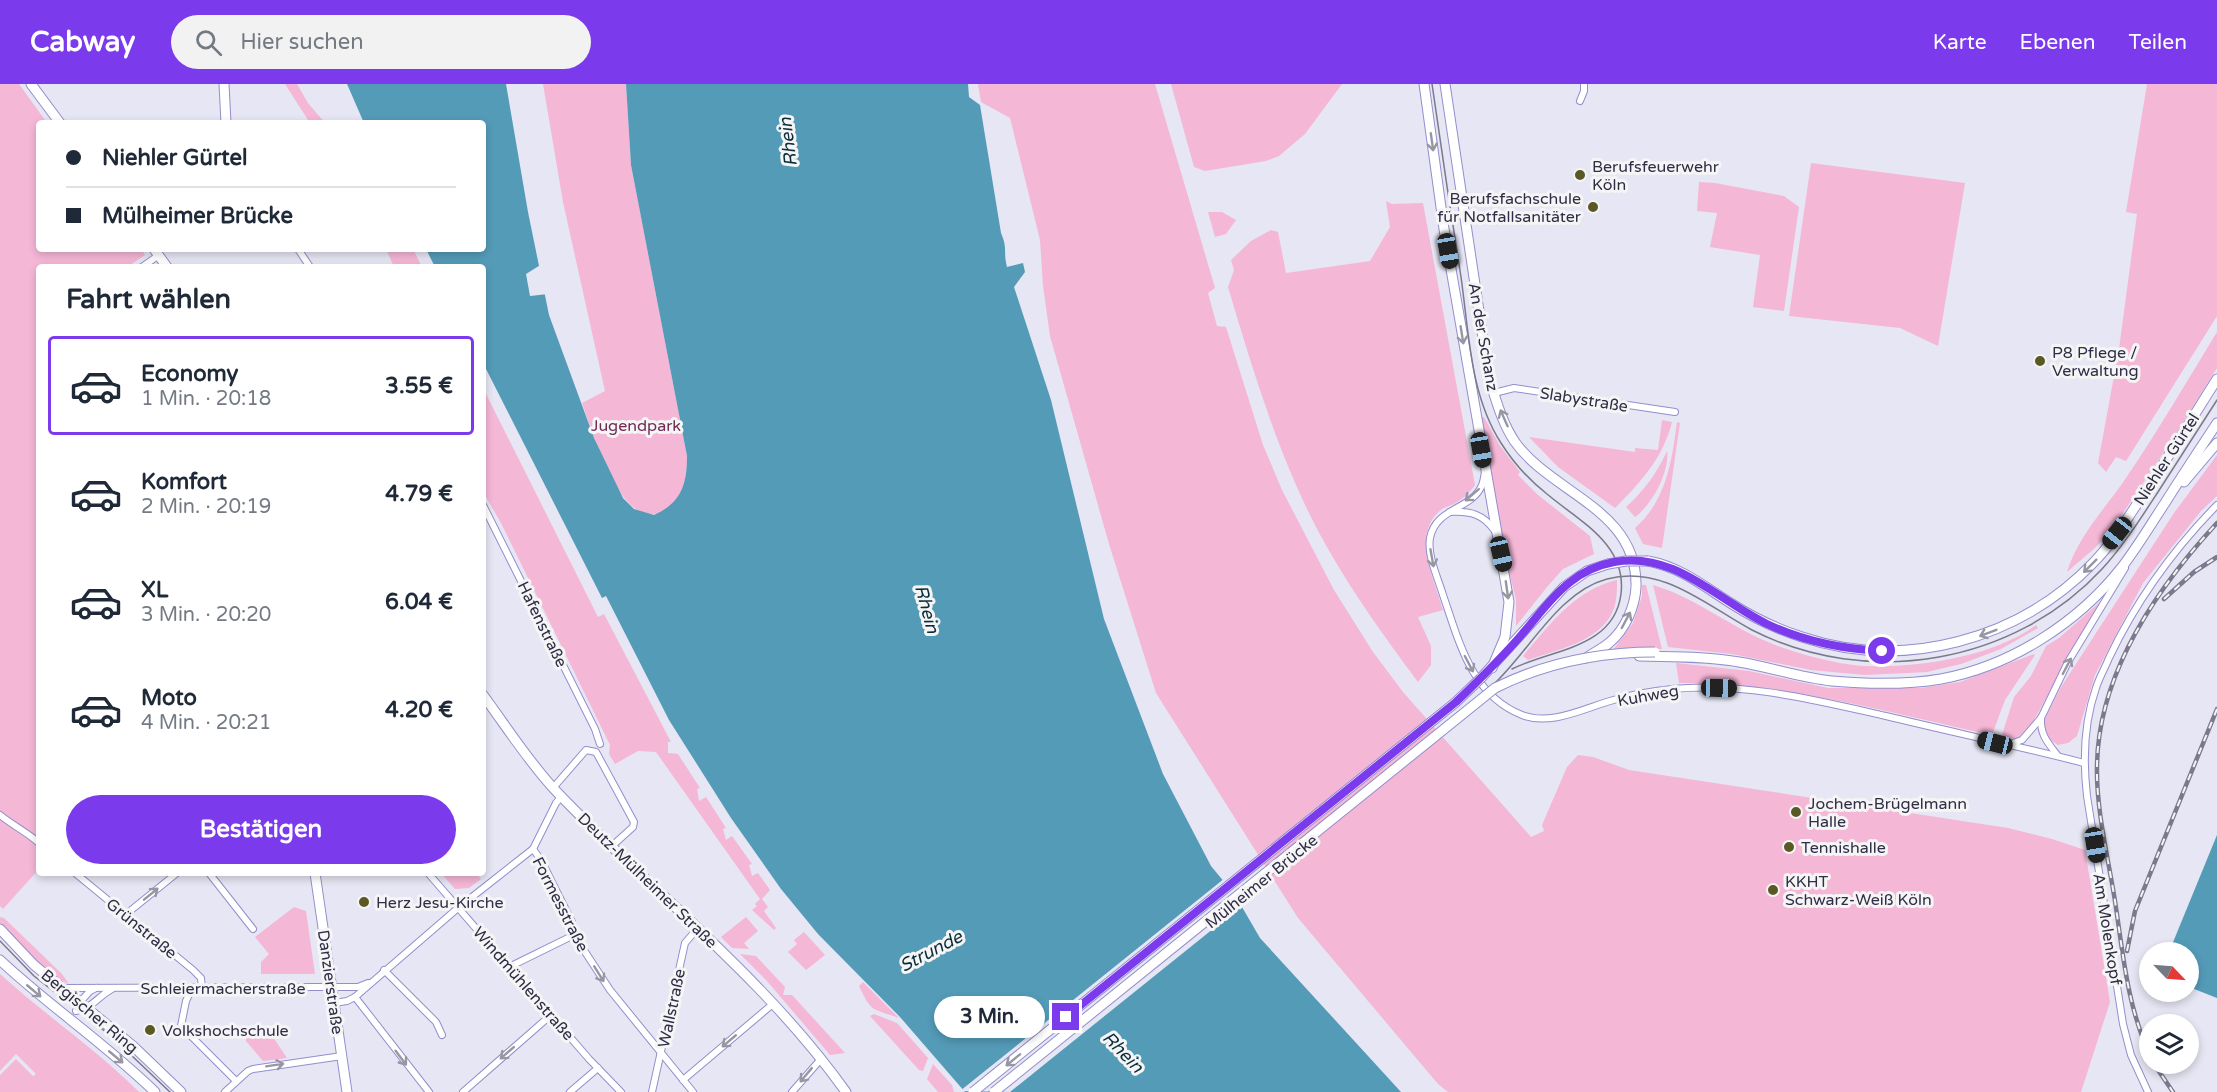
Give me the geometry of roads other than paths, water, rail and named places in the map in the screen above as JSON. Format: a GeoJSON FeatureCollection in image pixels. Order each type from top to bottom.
{"type":"FeatureCollection","features":[{"type":"Feature","properties":{"kind":"main road"},"geometry":{"type":"LineString","coordinates":[[31,84],[58,120]]}},
{"type":"Feature","properties":{"kind":"main road"},"geometry":{"type":"LineString","coordinates":[[224,84],[226,120]]}},
{"type":"Feature","properties":{"kind":"main road","name":"An der Schanz"},"geometry":{"type":"LineString","coordinates":[[1424,84],[1444,229],[1509,602],[1509,621],[1502,654],[1492,668]]}},
{"type":"Feature","properties":{"kind":"main road","name":"An der Schanz"},"geometry":{"type":"LineString","coordinates":[[1445,84],[1489,378],[1504,421],[1516,442],[1535,462],[1609,520],[1621,535],[1631,556],[1636,575],[1632,608],[1620,631],[1610,643],[1584,659]]}},
{"type":"Feature","properties":{"kind":"main road","name":"Niehler Gürtel"},"geometry":{"type":"LineString","coordinates":[[1502,654],[1564,587],[1581,574],[1608,564],[1626,561],[1648,561],[1671,567],[1774,627],[1813,641],[1854,649],[1903,651],[1944,645],[1991,632],[2040,607],[2094,562],[2117,533],[2217,379]]}},
{"type":"Feature","properties":{"kind":"main road","name":"Niehler Gürtel"},"geometry":{"type":"LineString","coordinates":[[2062,622],[2119,565],[2217,416]]}},
{"type":"Feature","properties":{"kind":"main road","name":"Niehler Gürtel"},"geometry":{"type":"LineString","coordinates":[[1655,652],[1737,662],[1830,680],[1896,682],[1939,679],[1968,672],[2008,657],[2062,622],[2099,592],[2121,568],[2143,539],[2217,423]]}},
{"type":"Feature","properties":{"kind":"main road"},"geometry":{"type":"LineString","coordinates":[[2166,501],[2217,443]]}},
{"type":"Feature","properties":{"kind":"main road","name":"Mülheimer Brücke"},"geometry":{"type":"LineString","coordinates":[[994,1092],[1495,688],[1521,675],[1551,665],[1626,652],[1655,652]]}},
{"type":"Feature","properties":{"kind":"main road","name":"Niehler Gürtel"},"geometry":{"type":"LineString","coordinates":[[1528,676],[1616,657],[1676,654]]}},
{"type":"Feature","properties":{"kind":"main road","name":"Mülheimer Brücke"},"geometry":{"type":"LineString","coordinates":[[973,1092],[1447,710],[1492,668]]}},
{"type":"Feature","properties":{"kind":"main road","name":"Mülheimer Brücke"},"geometry":{"type":"LineString","coordinates":[[999,1092],[1468,713],[1497,691],[1528,676]]}},
{"type":"Feature","properties":{"kind":"main road","name":"Deutz-Mülheimer Straße"},"geometry":{"type":"LineString","coordinates":[[486,699],[553,788],[747,975],[821,1059],[846,1092]]}},
{"type":"Feature","properties":{"kind":"main road","name":"Danzierstraße"},"geometry":{"type":"LineString","coordinates":[[315,876],[347,1092]]}},
{"type":"Feature","properties":{"kind":"main road","name":"Bergischer Ring"},"geometry":{"type":"LineString","coordinates":[[0,929],[4,937],[63,988],[78,1006],[88,1008],[134,1046],[181,1092]]}},
{"type":"Feature","properties":{"kind":"main road","name":"Bergischer Ring"},"geometry":{"type":"LineString","coordinates":[[0,960],[132,1070],[155,1092]]}},
{"type":"Feature","properties":{"kind":"main road"},"geometry":{"type":"LineString","coordinates":[[69,1019],[78,1006]]}},
{"type":"Feature","properties":{"kind":"street"},"geometry":{"type":"LineString","coordinates":[[1580,101],[1584,84]]}},
{"type":"Feature","properties":{"kind":"street"},"geometry":{"type":"LineString","coordinates":[[145,264],[158,252]]}},
{"type":"Feature","properties":{"kind":"street","name":"Slabystraße"},"geometry":{"type":"LineString","coordinates":[[1494,393],[1514,388],[1675,412]]}},
{"type":"Feature","properties":{"kind":"street","name":"Kuhweg"},"geometry":{"type":"LineString","coordinates":[[1485,471],[1482,486],[1474,496],[1435,524],[1430,540],[1432,563],[1459,643],[1470,668],[1498,704],[1525,716],[1544,718],[1566,715],[1631,696],[1673,688],[1741,688],[1807,697],[2084,763]]}},
{"type":"Feature","properties":{"kind":"street","name":"Am Molenkopf"},"geometry":{"type":"LineString","coordinates":[[2148,1092],[2135,1065],[2123,1024],[2087,796],[2085,742],[2095,688],[2119,639],[2156,577],[2217,505]]}},
{"type":"Feature","properties":{"kind":"street","name":"Hafenstraße"},"geometry":{"type":"LineString","coordinates":[[486,511],[595,729],[600,744]]}},
{"type":"Feature","properties":{"kind":"street"},"geometry":{"type":"LineString","coordinates":[[1449,512],[1469,512],[1487,519],[1496,532]]}},
{"type":"Feature","properties":{"kind":"street"},"geometry":{"type":"LineString","coordinates":[[2009,744],[2022,740],[2041,718],[2068,662],[2143,539]]}},
{"type":"Feature","properties":{"kind":"street"},"geometry":{"type":"LineString","coordinates":[[2041,718],[2040,728],[2044,739],[2058,756]]}},
{"type":"Feature","properties":{"kind":"street"},"geometry":{"type":"LineString","coordinates":[[553,788],[586,750],[596,752],[634,822],[633,827],[612,846]]}},
{"type":"Feature","properties":{"kind":"street","name":"Formesstraße"},"geometry":{"type":"LineString","coordinates":[[561,796],[532,849],[541,860],[572,922],[574,935],[610,990],[693,1092]]}},
{"type":"Feature","properties":{"kind":"street"},"geometry":{"type":"LineString","coordinates":[[0,814],[36,841]]}},
{"type":"Feature","properties":{"kind":"street"},"geometry":{"type":"LineString","coordinates":[[334,1003],[355,997],[458,908],[532,849]]}},
{"type":"Feature","properties":{"kind":"street","name":"Grünstraße"},"geometry":{"type":"LineString","coordinates":[[79,876],[193,970],[201,978],[202,988]]}},
{"type":"Feature","properties":{"kind":"street"},"geometry":{"type":"LineString","coordinates":[[125,915],[173,876]]}},
{"type":"Feature","properties":{"kind":"street"},"geometry":{"type":"LineString","coordinates":[[211,876],[252,929]]}},
{"type":"Feature","properties":{"kind":"street","name":"Windmühlenstraße"},"geometry":{"type":"LineString","coordinates":[[431,876],[621,1092]]}},
{"type":"Feature","properties":{"kind":"street","name":"Wallstraße"},"geometry":{"type":"LineString","coordinates":[[652,1092],[685,943],[697,929]]}},
{"type":"Feature","properties":{"kind":"street"},"geometry":{"type":"LineString","coordinates":[[509,967],[574,935]]}},
{"type":"Feature","properties":{"kind":"street"},"geometry":{"type":"LineString","coordinates":[[384,970],[436,1022],[442,1035]]}},
{"type":"Feature","properties":{"kind":"street","name":"Schleiermacherstraße"},"geometry":{"type":"LineString","coordinates":[[63,988],[358,987],[369,983]]}},
{"type":"Feature","properties":{"kind":"street"},"geometry":{"type":"LineString","coordinates":[[78,1006],[90,991],[99,987]]}},
{"type":"Feature","properties":{"kind":"street"},"geometry":{"type":"LineString","coordinates":[[88,1008],[113,988]]}},
{"type":"Feature","properties":{"kind":"street"},"geometry":{"type":"LineString","coordinates":[[192,988],[186,1001],[181,1026],[236,1081]]}},
{"type":"Feature","properties":{"kind":"street"},"geometry":{"type":"LineString","coordinates":[[355,997],[429,1092]]}},
{"type":"Feature","properties":{"kind":"street"},"geometry":{"type":"LineString","coordinates":[[683,1080],[774,1004]]}},
{"type":"Feature","properties":{"kind":"street"},"geometry":{"type":"LineString","coordinates":[[463,1092],[551,1015]]}},
{"type":"Feature","properties":{"kind":"street"},"geometry":{"type":"LineString","coordinates":[[225,1092],[253,1069],[342,1056]]}},
{"type":"Feature","properties":{"kind":"street"},"geometry":{"type":"LineString","coordinates":[[792,1092],[821,1059]]}},
{"type":"Feature","properties":{"kind":"street"},"geometry":{"type":"LineString","coordinates":[[570,1092],[598,1068]]}},
{"type":"Feature","properties":{"kind":"water"},"geometry":{"type":"Polygon","coordinates":[[[347,84],[506,84],[549,315],[594,438],[623,498],[634,509],[654,515],[671,505],[681,492],[686,476],[687,456],[631,165],[626,84],[968,84],[969,97],[980,105],[1007,267],[1023,263],[1025,272],[1014,287],[1051,400],[1104,619],[1163,774],[1211,866],[1235,895],[1260,938],[1401,1092],[965,1092],[900,1017],[818,934],[781,889],[731,818],[669,720],[606,596],[602,598],[486,369],[486,264],[434,264],[428,252],[486,252],[486,120],[363,120],[347,84]]]}},
{"type":"Feature","properties":{"kind":"water"},"geometry":{"type":"Polygon","coordinates":[[[2217,835],[2217,998],[2199,991],[2199,942],[2173,942],[2217,835]]]}},
{"type":"Feature","properties":{"kind":"tram line"},"geometry":{"type":"LineString","coordinates":[[1432,84],[1472,363],[1483,405],[1501,443],[1516,464],[1540,489],[1598,535],[1609,548],[1621,576],[1621,594],[1616,612],[1594,637],[1579,645],[1512,669]]}},
{"type":"Feature","properties":{"kind":"tram line"},"geometry":{"type":"LineString","coordinates":[[989,1092],[1493,685],[1545,624],[1574,596],[1590,586],[1607,579],[1627,576],[1647,577],[1665,582],[1701,599],[1752,630],[1797,648],[1843,659],[1891,662],[1938,657],[1983,646],[2026,627],[2066,601],[2102,569],[2139,521],[2217,400]]}},
{"type":"Feature","properties":{"kind":"tram line"},"geometry":{"type":"LineString","coordinates":[[0,941],[34,976],[111,1036],[170,1092]]}},
{"type":"Feature","properties":{"kind":"railway"},"geometry":{"type":"LineString","coordinates":[[2139,1027],[2124,960],[2098,799],[2097,766],[2100,732],[2108,698],[2135,634],[2173,575],[2217,523]]}},
{"type":"Feature","properties":{"kind":"railway"},"geometry":{"type":"LineString","coordinates":[[2164,599],[2194,572],[2217,557]]}},
{"type":"Feature","properties":{"kind":"railway"},"geometry":{"type":"LineString","coordinates":[[2127,951],[2135,911],[2217,709]]}},
{"type":"Feature","properties":{"kind":"railway"},"geometry":{"type":"LineString","coordinates":[[2161,1074],[2173,1092]]}},
{"type":"Feature","properties":{"kind":"place","name":"Berufsfeuerwehr Köln"},"geometry":{"type":"Point","coordinates":[1580,175]}},
{"type":"Feature","properties":{"kind":"place","name":"Berufsfachschule für Notfallsanitäter"},"geometry":{"type":"Point","coordinates":[1593,207]}},
{"type":"Feature","properties":{"kind":"place","name":"P8 Pflege / Verwaltung"},"geometry":{"type":"Point","coordinates":[2040,361]}},
{"type":"Feature","properties":{"kind":"place","name":"Jochem-Brügelmann Halle"},"geometry":{"type":"Point","coordinates":[1796,812]}},
{"type":"Feature","properties":{"kind":"place","name":"Tennishalle"},"geometry":{"type":"Point","coordinates":[1789,847]}},
{"type":"Feature","properties":{"kind":"place","name":"KKHT Schwarz-Weiß Köln"},"geometry":{"type":"Point","coordinates":[1773,890]}},
{"type":"Feature","properties":{"kind":"place","name":"Herz Jesu-Kirche"},"geometry":{"type":"Point","coordinates":[364,902]}},
{"type":"Feature","properties":{"kind":"place","name":"Volkshochschule"},"geometry":{"type":"Point","coordinates":[150,1030]}},
{"type":"Feature","properties":{"kind":"water label","name":"Rhein"},"geometry":{"type":"Point","coordinates":[788,142]}},
{"type":"Feature","properties":{"kind":"water label","name":"Rhein"},"geometry":{"type":"Point","coordinates":[927,609]}},
{"type":"Feature","properties":{"kind":"water label","name":"Strunde"},"geometry":{"type":"Point","coordinates":[931,951]}},
{"type":"Feature","properties":{"kind":"water label","name":"Rhein"},"geometry":{"type":"Point","coordinates":[1123,1052]}},
{"type":"Feature","properties":{"kind":"park label","name":"Jugendpark"},"geometry":{"type":"Point","coordinates":[636,425]}}]}
